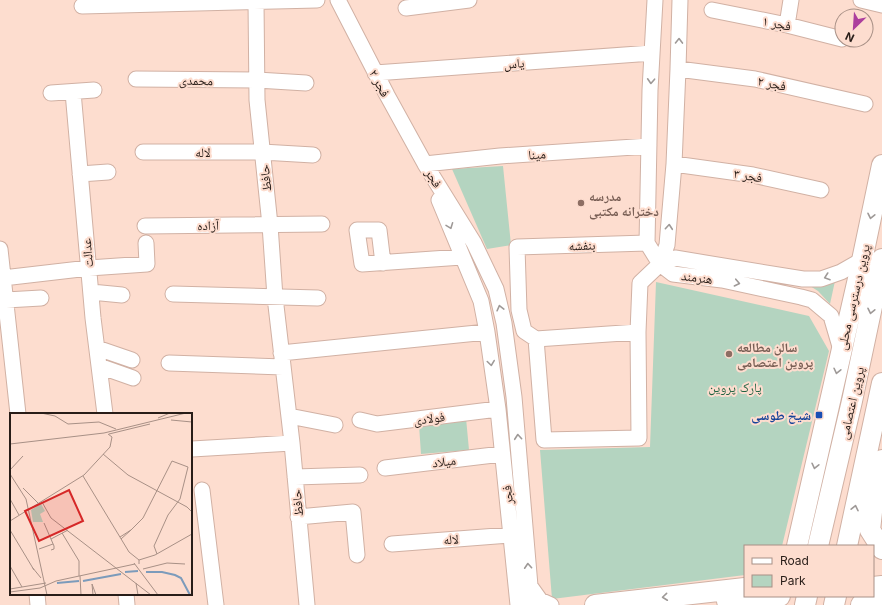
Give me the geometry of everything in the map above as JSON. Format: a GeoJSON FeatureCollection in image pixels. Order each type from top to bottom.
{"type":"FeatureCollection","features":[{"type":"Feature","properties":{"kind":"main road","name":"پروین درسترسی محلی"},"geometry":{"type":"LineString","coordinates":[[797,545],[882,165]]}},
{"type":"Feature","properties":{"kind":"main road","name":"پروین اعتصامی"},"geometry":{"type":"LineString","coordinates":[[818,545],[852,401],[882,259]]}},
{"type":"Feature","properties":{"kind":"main road","name":"پروین اعتصامی"},"geometry":{"type":"LineString","coordinates":[[846,545],[877,424],[882,383]]}},
{"type":"Feature","properties":{"kind":"main road"},"geometry":{"type":"LineString","coordinates":[[836,467],[824,428],[852,401]]}},
{"type":"Feature","properties":{"kind":"main road"},"geometry":{"type":"LineString","coordinates":[[877,424],[881,463],[873,503],[870,530],[882,548]]}},
{"type":"Feature","properties":{"kind":"main road"},"geometry":{"type":"LineString","coordinates":[[595,605],[762,597]]}},
{"type":"Feature","properties":{"kind":"main road"},"geometry":{"type":"LineString","coordinates":[[861,605],[868,597]]}},
{"type":"Feature","properties":{"kind":"main road"},"geometry":{"type":"LineString","coordinates":[[689,605],[744,598]]}},
{"type":"Feature","properties":{"kind":"street"},"geometry":{"type":"LineString","coordinates":[[82,6],[317,0]]}},
{"type":"Feature","properties":{"kind":"street","name":"فجر ۲"},"geometry":{"type":"LineString","coordinates":[[338,0],[375,73],[425,164]]}},
{"type":"Feature","properties":{"kind":"street"},"geometry":{"type":"LineString","coordinates":[[406,8],[469,0]]}},
{"type":"Feature","properties":{"kind":"street"},"geometry":{"type":"LineString","coordinates":[[655,0],[652,53],[647,243],[660,264]]}},
{"type":"Feature","properties":{"kind":"street"},"geometry":{"type":"LineString","coordinates":[[638,332],[536,339],[544,440],[639,438],[638,332],[640,283],[660,264],[667,245],[674,164],[680,0]]}},
{"type":"Feature","properties":{"kind":"street"},"geometry":{"type":"LineString","coordinates":[[787,25],[791,0]]}},
{"type":"Feature","properties":{"kind":"street"},"geometry":{"type":"LineString","coordinates":[[861,0],[882,5]]}},
{"type":"Feature","properties":{"kind":"street","name":"حافظ"},"geometry":{"type":"LineString","coordinates":[[256,2],[257,100],[270,225],[275,297],[292,443],[307,605]]}},
{"type":"Feature","properties":{"kind":"street","name":"فجر ۱"},"geometry":{"type":"LineString","coordinates":[[712,10],[787,25],[834,37]]}},
{"type":"Feature","properties":{"kind":"street","name":"یاس"},"geometry":{"type":"LineString","coordinates":[[375,73],[652,53]]}},
{"type":"Feature","properties":{"kind":"street","name":"فجر ۲"},"geometry":{"type":"LineString","coordinates":[[678,69],[755,79],[865,104]]}},
{"type":"Feature","properties":{"kind":"street","name":"محمدی"},"geometry":{"type":"LineString","coordinates":[[136,79],[257,80],[306,83]]}},
{"type":"Feature","properties":{"kind":"street"},"geometry":{"type":"LineString","coordinates":[[52,93],[94,90]]}},
{"type":"Feature","properties":{"kind":"street","name":"عدالت"},"geometry":{"type":"LineString","coordinates":[[73,92],[91,292],[105,413]]}},
{"type":"Feature","properties":{"kind":"street","name":"مینا"},"geometry":{"type":"LineString","coordinates":[[425,164],[500,156],[649,146]]}},
{"type":"Feature","properties":{"kind":"street","name":"لاله"},"geometry":{"type":"LineString","coordinates":[[143,152],[262,152]]}},
{"type":"Feature","properties":{"kind":"street"},"geometry":{"type":"LineString","coordinates":[[262,152],[313,155]]}},
{"type":"Feature","properties":{"kind":"street","name":"فجر"},"geometry":{"type":"LineString","coordinates":[[425,164],[481,301],[498,409],[511,535],[523,587],[533,605]]}},
{"type":"Feature","properties":{"kind":"street","name":"فجر"},"geometry":{"type":"LineString","coordinates":[[425,164],[474,243],[496,289],[504,323],[514,397],[523,587],[518,605]]}},
{"type":"Feature","properties":{"kind":"street","name":"فجر ۳"},"geometry":{"type":"LineString","coordinates":[[674,164],[753,175],[821,190]]}},
{"type":"Feature","properties":{"kind":"street"},"geometry":{"type":"LineString","coordinates":[[80,174],[108,172]]}},
{"type":"Feature","properties":{"kind":"street","name":"آزاده"},"geometry":{"type":"LineString","coordinates":[[145,226],[322,224]]}},
{"type":"Feature","properties":{"kind":"street"},"geometry":{"type":"LineString","coordinates":[[3,278],[89,268],[147,264],[146,243]]}},
{"type":"Feature","properties":{"kind":"street","name":"بنفشه"},"geometry":{"type":"LineString","coordinates":[[536,339],[524,331],[519,310],[517,247],[647,243]]}},
{"type":"Feature","properties":{"kind":"street"},"geometry":{"type":"LineString","coordinates":[[0,249],[18,413]]}},
{"type":"Feature","properties":{"kind":"street"},"geometry":{"type":"LineString","coordinates":[[383,263],[462,257]]}},
{"type":"Feature","properties":{"kind":"street","name":"هنرمند"},"geometry":{"type":"LineString","coordinates":[[660,264],[675,258],[803,280],[821,279],[841,272],[862,260]]}},
{"type":"Feature","properties":{"kind":"street","name":"هنرمند"},"geometry":{"type":"LineString","coordinates":[[660,264],[673,274],[722,280],[801,296],[812,300],[831,316],[841,350]]}},
{"type":"Feature","properties":{"kind":"street"},"geometry":{"type":"LineString","coordinates":[[801,296],[803,280]]}},
{"type":"Feature","properties":{"kind":"street"},"geometry":{"type":"LineString","coordinates":[[91,292],[122,295]]}},
{"type":"Feature","properties":{"kind":"street"},"geometry":{"type":"LineString","coordinates":[[173,294],[318,298]]}},
{"type":"Feature","properties":{"kind":"street"},"geometry":{"type":"LineString","coordinates":[[6,300],[40,298]]}},
{"type":"Feature","properties":{"kind":"street"},"geometry":{"type":"LineString","coordinates":[[169,363],[282,360],[487,332]]}},
{"type":"Feature","properties":{"kind":"street"},"geometry":{"type":"LineString","coordinates":[[97,348],[132,360]]}},
{"type":"Feature","properties":{"kind":"street"},"geometry":{"type":"LineString","coordinates":[[99,366],[133,378]]}},
{"type":"Feature","properties":{"kind":"street","name":"فولادی"},"geometry":{"type":"LineString","coordinates":[[360,420],[377,424],[498,409]]}},
{"type":"Feature","properties":{"kind":"street"},"geometry":{"type":"LineString","coordinates":[[289,416],[335,425]]}},
{"type":"Feature","properties":{"kind":"street"},"geometry":{"type":"LineString","coordinates":[[192,449],[292,443]]}},
{"type":"Feature","properties":{"kind":"street","name":"میلاد"},"geometry":{"type":"LineString","coordinates":[[385,468],[502,454]]}},
{"type":"Feature","properties":{"kind":"street"},"geometry":{"type":"LineString","coordinates":[[295,477],[360,475]]}},
{"type":"Feature","properties":{"kind":"street"},"geometry":{"type":"LineString","coordinates":[[202,490],[216,605]]}},
{"type":"Feature","properties":{"kind":"street"},"geometry":{"type":"LineString","coordinates":[[298,516],[353,512],[357,555]]}},
{"type":"Feature","properties":{"kind":"street","name":"لاله"},"geometry":{"type":"LineString","coordinates":[[392,544],[511,535]]}},
{"type":"Feature","properties":{"kind":"street"},"geometry":{"type":"LineString","coordinates":[[510,605],[523,587],[540,600],[551,605]]}},
{"type":"Feature","properties":{"kind":"street"},"geometry":{"type":"LineString","coordinates":[[37,595],[38,605]]}},
{"type":"Feature","properties":{"kind":"street"},"geometry":{"type":"LineString","coordinates":[[126,595],[127,605]]}},
{"type":"Feature","properties":{"kind":"green space"},"geometry":{"type":"Polygon","coordinates":[[[503,166],[511,245],[487,249],[452,169],[503,166]]]}},
{"type":"Feature","properties":{"kind":"green space"},"geometry":{"type":"Polygon","coordinates":[[[835,281],[830,304],[818,291],[810,286],[829,284],[835,281]]]}},
{"type":"Feature","properties":{"kind":"green space","name":"پارک پروین"},"geometry":{"type":"Polygon","coordinates":[[[656,282],[809,316],[829,351],[782,545],[744,545],[744,575],[552,599],[540,450],[650,447],[656,282]]]}},
{"type":"Feature","properties":{"kind":"green space"},"geometry":{"type":"Polygon","coordinates":[[[466,418],[469,450],[421,454],[419,425],[466,418]]]}},
{"type":"Feature","properties":{"kind":"place","name":"مدرسه دخترانه مکتبی"},"geometry":{"type":"Point","coordinates":[581,203]}},
{"type":"Feature","properties":{"kind":"place","name":"سالن مطالعه پروین اعتصامی"},"geometry":{"type":"Point","coordinates":[729,354]}},
{"type":"Feature","properties":{"kind":"place","name":"شیخ طوسی"},"geometry":{"type":"Point","coordinates":[819,415]}}]}
